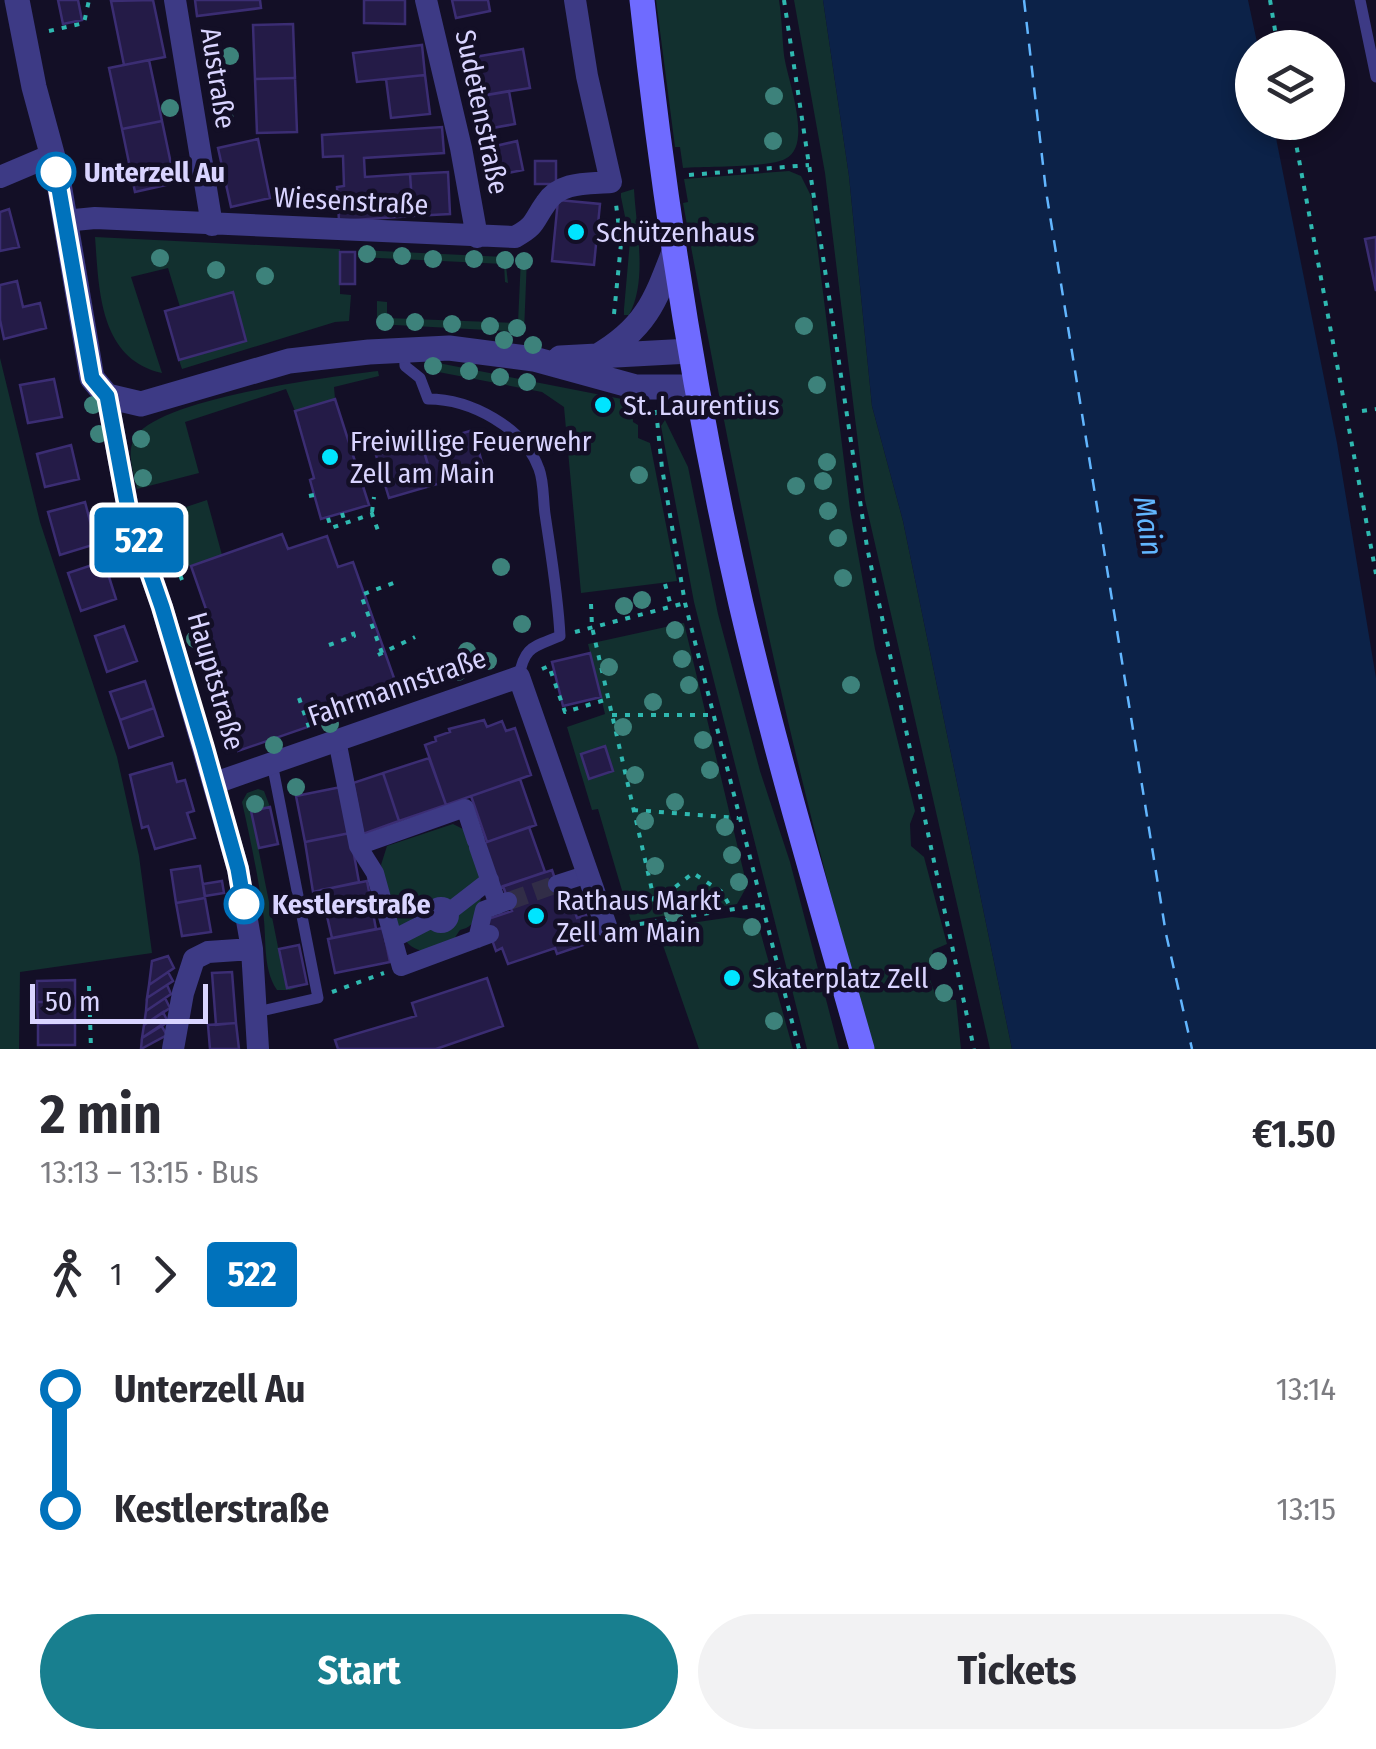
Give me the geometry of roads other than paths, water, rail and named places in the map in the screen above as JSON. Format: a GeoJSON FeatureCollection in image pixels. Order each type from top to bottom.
{"type":"FeatureCollection","features":[{"type":"Feature","properties":{"kind":"main road"},"geometry":{"type":"LineString","coordinates":[[642,0],[674,252],[696,387],[767,712],[862,1049]]}},
{"type":"Feature","properties":{"kind":"street","name":"Hauptstraße"},"geometry":{"type":"LineString","coordinates":[[17,0],[52,156],[92,378],[107,396],[162,607],[238,869],[252,949],[258,1049]]}},
{"type":"Feature","properties":{"kind":"street","name":"Austraße"},"geometry":{"type":"LineString","coordinates":[[175,0],[212,225]]}},
{"type":"Feature","properties":{"kind":"street","name":"Sudetenstraße"},"geometry":{"type":"LineString","coordinates":[[426,0],[461,148],[477,237]]}},
{"type":"Feature","properties":{"kind":"street","name":"Wiesenstraße"},"geometry":{"type":"LineString","coordinates":[[64,221],[95,218],[516,237],[534,227],[547,200],[567,185],[611,182],[575,0]]}},
{"type":"Feature","properties":{"kind":"street"},"geometry":{"type":"LineString","coordinates":[[0,177],[52,156]]}},
{"type":"Feature","properties":{"kind":"street"},"geometry":{"type":"LineString","coordinates":[[595,357],[634,332],[648,313],[674,252]]}},
{"type":"Feature","properties":{"kind":"street"},"geometry":{"type":"LineString","coordinates":[[107,396],[140,404],[288,361],[450,348],[534,359],[653,390],[696,387]]}},
{"type":"Feature","properties":{"kind":"street"},"geometry":{"type":"LineString","coordinates":[[534,359],[690,351]]}},
{"type":"Feature","properties":{"kind":"street","name":"Fahrmannstraße"},"geometry":{"type":"LineString","coordinates":[[214,783],[519,677],[606,926]]}},
{"type":"Feature","properties":{"kind":"street"},"geometry":{"type":"LineString","coordinates":[[337,740],[358,846],[375,874],[401,967],[483,936],[484,910],[504,903],[490,880],[465,808],[358,846]]}},
{"type":"Feature","properties":{"kind":"street"},"geometry":{"type":"LineString","coordinates":[[557,884],[588,874]]}},
{"type":"Feature","properties":{"kind":"street"},"geometry":{"type":"LineString","coordinates":[[393,939],[432,919],[446,924],[451,918],[450,911],[490,880]]}},
{"type":"Feature","properties":{"kind":"street"},"geometry":{"type":"LineString","coordinates":[[173,1049],[194,959],[208,952],[252,949]]}},
{"type":"Feature","properties":{"kind":"lane"},"geometry":{"type":"LineString","coordinates":[[1360,0],[1376,77]]}},
{"type":"Feature","properties":{"kind":"lane"},"geometry":{"type":"LineString","coordinates":[[404,349],[406,366],[420,378],[428,398],[462,403],[499,422],[523,442],[539,469],[557,582],[560,636],[530,649],[522,658],[519,677]]}},
{"type":"Feature","properties":{"kind":"lane"},"geometry":{"type":"LineString","coordinates":[[257,1012],[318,998],[272,763]]}},
{"type":"Feature","properties":{"kind":"water","name":"Main"},"geometry":{"type":"Polygon","coordinates":[[[823,0],[1248,0],[1254,30],[1235,30],[1235,140],[1276,140],[1337,443],[1376,678],[1376,1049],[1012,1049],[903,521],[872,406],[849,176],[823,0]]]}},
{"type":"Feature","properties":{"kind":"tunnel"},"geometry":{"type":"LineString","coordinates":[[509,901],[557,884]]}},
{"type":"Feature","properties":{"kind":"place","name":"Unterzell Au"},"geometry":{"type":"Point","coordinates":[56,172]}},
{"type":"Feature","properties":{"kind":"place","name":"Schützenhaus"},"geometry":{"type":"Point","coordinates":[576,232]}},
{"type":"Feature","properties":{"kind":"place","name":"St. Laurentius"},"geometry":{"type":"Point","coordinates":[603,405]}},
{"type":"Feature","properties":{"kind":"place","name":"Freiwillige Feuerwehr Zell am Main"},"geometry":{"type":"Point","coordinates":[330,457]}},
{"type":"Feature","properties":{"kind":"place","name":"Kestlerstraße"},"geometry":{"type":"Point","coordinates":[244,904]}},
{"type":"Feature","properties":{"kind":"place","name":"Rathaus Markt Zell am Main"},"geometry":{"type":"Point","coordinates":[536,916]}},
{"type":"Feature","properties":{"kind":"place","name":"Skaterplatz Zell"},"geometry":{"type":"Point","coordinates":[732,978]}}]}
